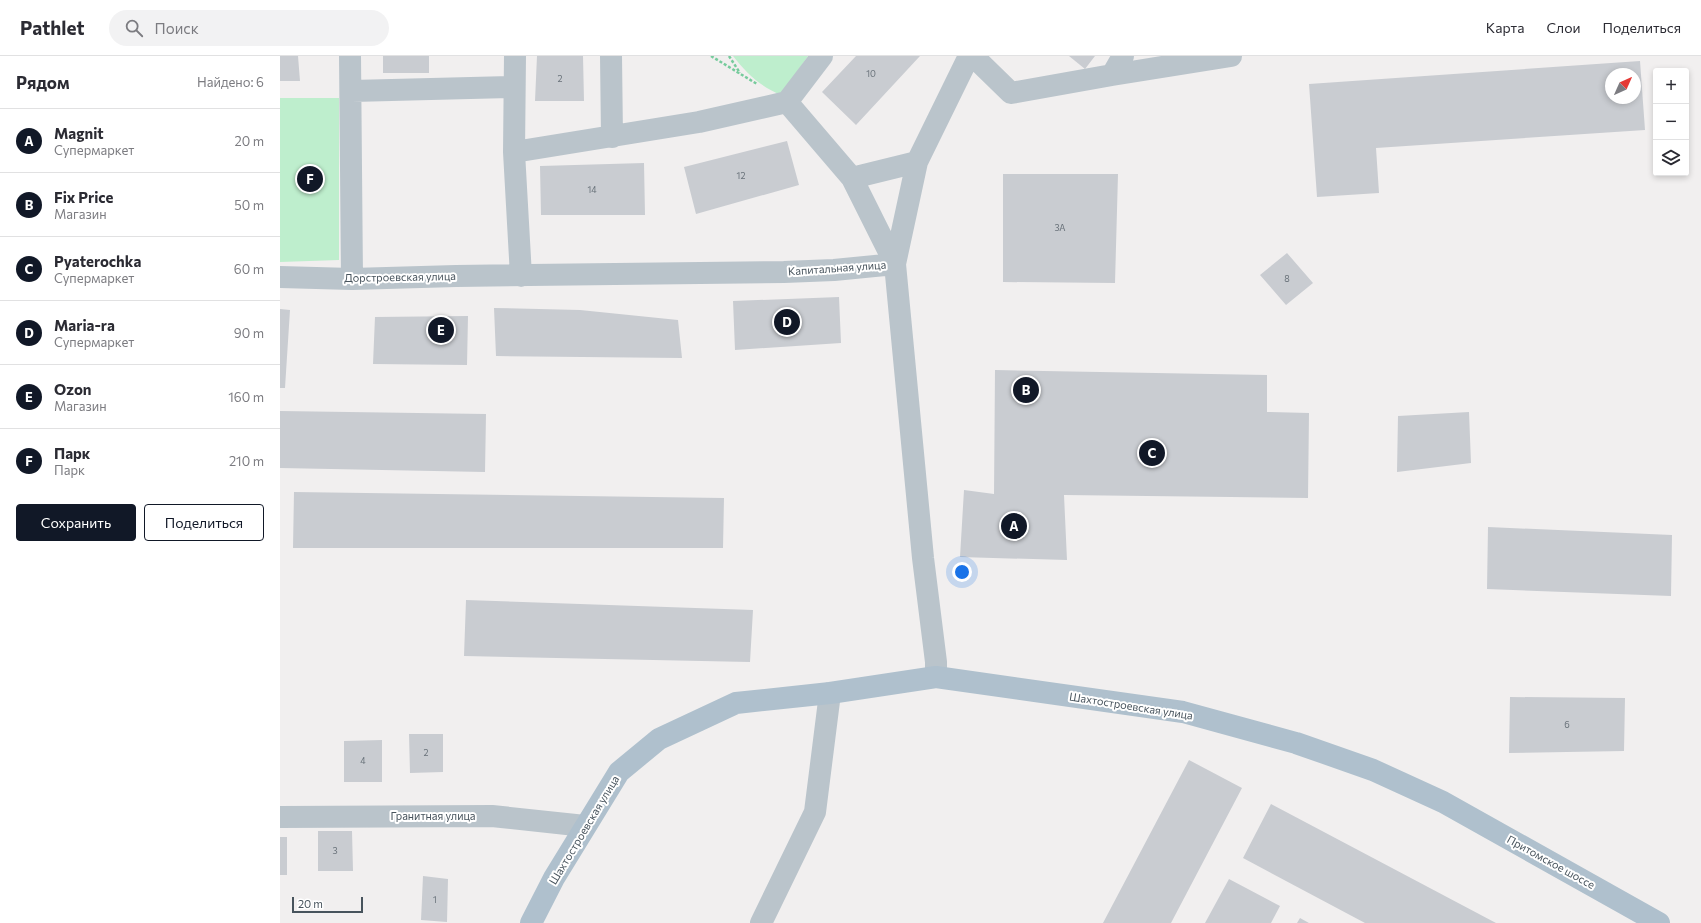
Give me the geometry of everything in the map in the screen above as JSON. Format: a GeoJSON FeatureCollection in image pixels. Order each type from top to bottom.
{"type":"FeatureCollection","features":[{"type":"Feature","properties":{"kind":"main road","name":"Шахтостроевская улица"},"geometry":{"type":"LineString","coordinates":[[531,923],[554,878],[619,772],[659,739],[736,703],[830,693],[936,677],[1183,712],[1303,745],[1373,770],[1443,802]]}},
{"type":"Feature","properties":{"kind":"main road","name":"Притомское шоссе"},"geometry":{"type":"LineString","coordinates":[[1443,802],[1658,923]]}},
{"type":"Feature","properties":{"kind":"street"},"geometry":{"type":"LineString","coordinates":[[350,56],[352,91],[352,279]]}},
{"type":"Feature","properties":{"kind":"street"},"geometry":{"type":"LineString","coordinates":[[515,56],[514,152],[521,276]]}},
{"type":"Feature","properties":{"kind":"street"},"geometry":{"type":"LineString","coordinates":[[611,56],[612,137]]}},
{"type":"Feature","properties":{"kind":"street"},"geometry":{"type":"LineString","coordinates":[[514,152],[699,122],[787,102],[822,56]]}},
{"type":"Feature","properties":{"kind":"street"},"geometry":{"type":"LineString","coordinates":[[936,677],[936,662],[923,558],[895,264],[917,162],[969,56]]}},
{"type":"Feature","properties":{"kind":"street"},"geometry":{"type":"LineString","coordinates":[[973,56],[1011,94],[1112,75],[1230,56]]}},
{"type":"Feature","properties":{"kind":"street"},"geometry":{"type":"LineString","coordinates":[[1112,75],[1123,56]]}},
{"type":"Feature","properties":{"kind":"street"},"geometry":{"type":"LineString","coordinates":[[352,91],[514,87]]}},
{"type":"Feature","properties":{"kind":"street","name":"Капитальная улица"},"geometry":{"type":"LineString","coordinates":[[521,276],[792,272],[834,270],[895,264],[852,178],[787,102]]}},
{"type":"Feature","properties":{"kind":"street"},"geometry":{"type":"LineString","coordinates":[[852,178],[917,162]]}},
{"type":"Feature","properties":{"kind":"street","name":"Дорстроевская улица"},"geometry":{"type":"LineString","coordinates":[[280,277],[352,279],[521,276]]}},
{"type":"Feature","properties":{"kind":"street"},"geometry":{"type":"LineString","coordinates":[[761,923],[815,812],[830,693]]}},
{"type":"Feature","properties":{"kind":"street","name":"Гранитная улица"},"geometry":{"type":"LineString","coordinates":[[280,817],[492,816],[585,826]]}},
{"type":"Feature","properties":{"kind":"path"},"geometry":{"type":"LineString","coordinates":[[711,56],[787,102]]}},
{"type":"Feature","properties":{"kind":"path"},"geometry":{"type":"LineString","coordinates":[[730,56],[740,74]]}},
{"type":"Feature","properties":{"kind":"green space"},"geometry":{"type":"Polygon","coordinates":[[[733,56],[808,56],[781,95],[754,79],[733,56]]]}},
{"type":"Feature","properties":{"kind":"green space"},"geometry":{"type":"Polygon","coordinates":[[[280,98],[339,98],[339,260],[280,262],[280,98]]]}},
{"type":"Feature","properties":{"kind":"building"},"geometry":{"type":"Polygon","coordinates":[[[280,56],[298,56],[300,81],[280,81],[280,56]]]}},
{"type":"Feature","properties":{"kind":"building"},"geometry":{"type":"Polygon","coordinates":[[[383,56],[429,56],[429,73],[383,73],[383,56]]]}},
{"type":"Feature","properties":{"kind":"building"},"geometry":{"type":"Polygon","coordinates":[[[537,56],[583,56],[584,101],[535,101],[537,56]]]}},
{"type":"Feature","properties":{"kind":"building"},"geometry":{"type":"Polygon","coordinates":[[[856,56],[920,56],[856,125],[822,92],[856,56]]]}},
{"type":"Feature","properties":{"kind":"building"},"geometry":{"type":"Polygon","coordinates":[[[1069,56],[1095,56],[1085,69],[1069,56]]]}},
{"type":"Feature","properties":{"kind":"building"},"geometry":{"type":"Polygon","coordinates":[[[1640,61],[1641,68],[1605,68],[1605,104],[1641,104],[1641,75],[1645,130],[1376,148],[1379,193],[1317,197],[1309,84],[1640,61]]]}},
{"type":"Feature","properties":{"kind":"building"},"geometry":{"type":"Polygon","coordinates":[[[787,141],[799,185],[696,214],[684,167],[787,141]]]}},
{"type":"Feature","properties":{"kind":"building"},"geometry":{"type":"Polygon","coordinates":[[[644,163],[645,215],[541,215],[540,166],[644,163]]]}},
{"type":"Feature","properties":{"kind":"building"},"geometry":{"type":"Polygon","coordinates":[[[1003,174],[1118,174],[1115,283],[1003,282],[1003,174]]]}},
{"type":"Feature","properties":{"kind":"building"},"geometry":{"type":"Polygon","coordinates":[[[1287,253],[1313,283],[1286,305],[1260,275],[1287,253]]]}},
{"type":"Feature","properties":{"kind":"building"},"geometry":{"type":"Polygon","coordinates":[[[839,297],[841,343],[735,350],[733,301],[839,297]]]}},
{"type":"Feature","properties":{"kind":"building"},"geometry":{"type":"Polygon","coordinates":[[[494,308],[580,310],[678,320],[682,358],[496,356],[494,308]]]}},
{"type":"Feature","properties":{"kind":"building"},"geometry":{"type":"Polygon","coordinates":[[[280,309],[290,310],[285,388],[280,388],[280,309]]]}},
{"type":"Feature","properties":{"kind":"building"},"geometry":{"type":"Polygon","coordinates":[[[468,316],[467,365],[373,364],[375,317],[468,316]]]}},
{"type":"Feature","properties":{"kind":"building"},"geometry":{"type":"Polygon","coordinates":[[[995,370],[1267,375],[1267,412],[1309,413],[1308,498],[1064,495],[1067,560],[960,557],[964,490],[994,494],[995,370]]]}},
{"type":"Feature","properties":{"kind":"building"},"geometry":{"type":"Polygon","coordinates":[[[280,411],[486,414],[485,472],[280,468],[280,411]]]}},
{"type":"Feature","properties":{"kind":"building"},"geometry":{"type":"Polygon","coordinates":[[[1469,412],[1471,463],[1397,472],[1398,416],[1469,412]]]}},
{"type":"Feature","properties":{"kind":"building"},"geometry":{"type":"Polygon","coordinates":[[[294,492],[724,498],[723,548],[293,548],[294,492]]]}},
{"type":"Feature","properties":{"kind":"building"},"geometry":{"type":"Polygon","coordinates":[[[1488,527],[1672,535],[1671,596],[1487,589],[1488,527]]]}},
{"type":"Feature","properties":{"kind":"building"},"geometry":{"type":"Polygon","coordinates":[[[466,600],[753,610],[750,662],[464,656],[466,600]]]}},
{"type":"Feature","properties":{"kind":"building"},"geometry":{"type":"Polygon","coordinates":[[[1510,697],[1625,698],[1624,751],[1509,753],[1510,697]]]}},
{"type":"Feature","properties":{"kind":"building"},"geometry":{"type":"Polygon","coordinates":[[[409,734],[443,734],[443,772],[410,773],[409,734]]]}},
{"type":"Feature","properties":{"kind":"building"},"geometry":{"type":"Polygon","coordinates":[[[382,740],[382,782],[344,782],[344,741],[382,740]]]}},
{"type":"Feature","properties":{"kind":"building"},"geometry":{"type":"Polygon","coordinates":[[[1189,760],[1242,788],[1171,923],[1103,923],[1189,760]]]}},
{"type":"Feature","properties":{"kind":"building"},"geometry":{"type":"Polygon","coordinates":[[[1271,804],[1496,923],[1365,923],[1243,858],[1271,804]]]}},
{"type":"Feature","properties":{"kind":"building"},"geometry":{"type":"Polygon","coordinates":[[[318,831],[352,831],[353,871],[318,871],[318,831]]]}},
{"type":"Feature","properties":{"kind":"building"},"geometry":{"type":"Polygon","coordinates":[[[280,837],[287,837],[287,875],[280,875],[280,837]]]}},
{"type":"Feature","properties":{"kind":"building"},"geometry":{"type":"Polygon","coordinates":[[[423,876],[448,879],[447,922],[421,920],[423,876]]]}},
{"type":"Feature","properties":{"kind":"building"},"geometry":{"type":"Polygon","coordinates":[[[1229,879],[1280,906],[1271,923],[1205,923],[1229,879]]]}},
{"type":"Feature","properties":{"kind":"building"},"geometry":{"type":"Polygon","coordinates":[[[1300,918],[1309,923],[1297,923],[1300,918]]]}},
{"type":"Feature","properties":{"kind":"place","name":"Парк"},"geometry":{"type":"Point","coordinates":[310,179]}},
{"type":"Feature","properties":{"kind":"place","name":"Maria-ra"},"geometry":{"type":"Point","coordinates":[787,322]}},
{"type":"Feature","properties":{"kind":"place","name":"Ozon"},"geometry":{"type":"Point","coordinates":[441,330]}},
{"type":"Feature","properties":{"kind":"place","name":"Fix Price"},"geometry":{"type":"Point","coordinates":[1026,390]}},
{"type":"Feature","properties":{"kind":"place","name":"Pyaterochka"},"geometry":{"type":"Point","coordinates":[1152,453]}},
{"type":"Feature","properties":{"kind":"place","name":"Magnit"},"geometry":{"type":"Point","coordinates":[1014,526]}}]}
